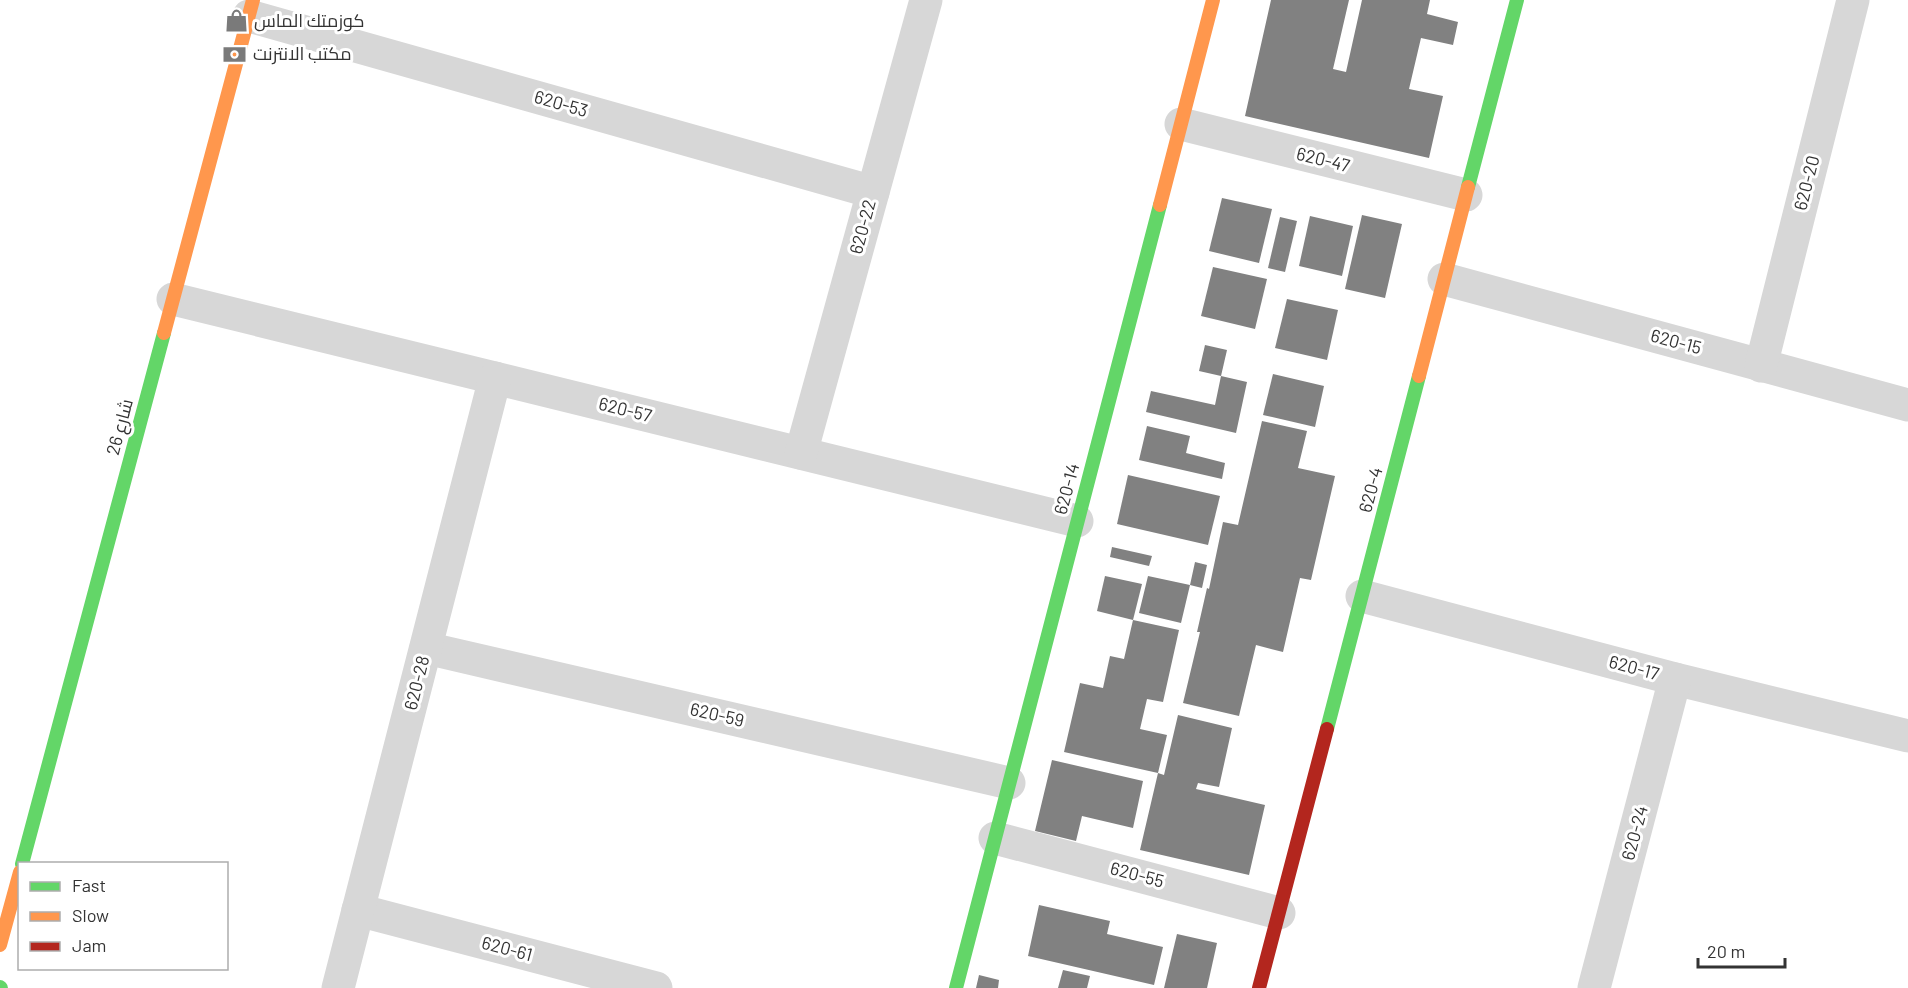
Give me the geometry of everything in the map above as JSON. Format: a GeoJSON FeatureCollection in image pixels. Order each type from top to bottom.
{"type":"FeatureCollection","features":[{"type":"Feature","properties":{"kind":"street","name":"620-22"},"geometry":{"type":"LineString","coordinates":[[801,453],[926,0]]}},
{"type":"Feature","properties":{"kind":"street","name":"620-14"},"geometry":{"type":"LineString","coordinates":[[956,988],[1213,0]]}},
{"type":"Feature","properties":{"kind":"street","name":"620-4"},"geometry":{"type":"LineString","coordinates":[[1259,988],[1517,0]]}},
{"type":"Feature","properties":{"kind":"street","name":"620-20"},"geometry":{"type":"LineString","coordinates":[[1761,366],[1853,0]]}},
{"type":"Feature","properties":{"kind":"street","name":"620-53"},"geometry":{"type":"LineString","coordinates":[[251,8],[873,192]]}},
{"type":"Feature","properties":{"kind":"street","name":"شارع 26"},"geometry":{"type":"LineString","coordinates":[[23,862],[251,8]]}},
{"type":"Feature","properties":{"kind":"street","name":"620-47"},"geometry":{"type":"LineString","coordinates":[[1181,124],[1466,195]]}},
{"type":"Feature","properties":{"kind":"street","name":"620-15"},"geometry":{"type":"LineString","coordinates":[[1444,279],[1908,405]]}},
{"type":"Feature","properties":{"kind":"street","name":"620-57"},"geometry":{"type":"LineString","coordinates":[[173,298],[1077,521]]}},
{"type":"Feature","properties":{"kind":"street","name":"620-28"},"geometry":{"type":"LineString","coordinates":[[338,988],[495,378]]}},
{"type":"Feature","properties":{"kind":"street","name":"620-17"},"geometry":{"type":"LineString","coordinates":[[1362,596],[1675,679],[1908,736]]}},
{"type":"Feature","properties":{"kind":"street","name":"620-59"},"geometry":{"type":"LineString","coordinates":[[426,648],[1009,783]]}},
{"type":"Feature","properties":{"kind":"street","name":"620-24"},"geometry":{"type":"LineString","coordinates":[[1594,988],[1675,679]]}},
{"type":"Feature","properties":{"kind":"street","name":"620-55"},"geometry":{"type":"LineString","coordinates":[[995,838],[1279,913]]}},
{"type":"Feature","properties":{"kind":"street"},"geometry":{"type":"LineString","coordinates":[[0,945],[18,879]]}},
{"type":"Feature","properties":{"kind":"street","name":"620-61"},"geometry":{"type":"LineString","coordinates":[[358,910],[655,988]]}},
{"type":"Feature","properties":{"kind":"building"},"geometry":{"type":"Polygon","coordinates":[[[1271,0],[1349,0],[1333,69],[1346,72],[1362,0],[1430,0],[1427,14],[1458,22],[1453,45],[1421,38],[1409,89],[1443,96],[1429,158],[1245,116],[1271,0]]]}},
{"type":"Feature","properties":{"kind":"building"},"geometry":{"type":"Polygon","coordinates":[[[1222,198],[1272,209],[1259,263],[1209,251],[1222,198]]]}},
{"type":"Feature","properties":{"kind":"building"},"geometry":{"type":"Polygon","coordinates":[[[1362,215],[1402,224],[1385,298],[1345,289],[1362,215]]]}},
{"type":"Feature","properties":{"kind":"building"},"geometry":{"type":"Polygon","coordinates":[[[1310,216],[1353,226],[1342,276],[1299,266],[1310,216]]]}},
{"type":"Feature","properties":{"kind":"building"},"geometry":{"type":"Polygon","coordinates":[[[1280,217],[1297,221],[1285,272],[1268,268],[1280,217]]]}},
{"type":"Feature","properties":{"kind":"building"},"geometry":{"type":"Polygon","coordinates":[[[1213,267],[1267,279],[1255,329],[1201,316],[1213,267]]]}},
{"type":"Feature","properties":{"kind":"building"},"geometry":{"type":"Polygon","coordinates":[[[1287,299],[1338,310],[1327,360],[1275,348],[1287,299]]]}},
{"type":"Feature","properties":{"kind":"building"},"geometry":{"type":"Polygon","coordinates":[[[1205,345],[1227,350],[1221,376],[1199,371],[1205,345]]]}},
{"type":"Feature","properties":{"kind":"building"},"geometry":{"type":"Polygon","coordinates":[[[1273,374],[1324,386],[1315,427],[1263,415],[1273,374]]]}},
{"type":"Feature","properties":{"kind":"building"},"geometry":{"type":"Polygon","coordinates":[[[1221,376],[1247,382],[1236,433],[1146,412],[1151,391],[1215,405],[1221,376]]]}},
{"type":"Feature","properties":{"kind":"building"},"geometry":{"type":"Polygon","coordinates":[[[1262,421],[1307,431],[1298,468],[1335,476],[1311,580],[1300,578],[1283,652],[1256,645],[1239,716],[1183,703],[1223,522],[1238,525],[1262,421]]]}},
{"type":"Feature","properties":{"kind":"building"},"geometry":{"type":"Polygon","coordinates":[[[1147,426],[1190,436],[1186,453],[1225,463],[1222,479],[1139,460],[1147,426]]]}},
{"type":"Feature","properties":{"kind":"building"},"geometry":{"type":"Polygon","coordinates":[[[1128,475],[1220,496],[1208,545],[1117,524],[1128,475]]]}},
{"type":"Feature","properties":{"kind":"building"},"geometry":{"type":"Polygon","coordinates":[[[1112,547],[1152,556],[1149,566],[1110,557],[1112,547]]]}},
{"type":"Feature","properties":{"kind":"building"},"geometry":{"type":"Polygon","coordinates":[[[1195,562],[1207,565],[1202,588],[1190,585],[1195,562]]]}},
{"type":"Feature","properties":{"kind":"building"},"geometry":{"type":"Polygon","coordinates":[[[1105,576],[1142,584],[1133,620],[1097,611],[1105,576]]]}},
{"type":"Feature","properties":{"kind":"building"},"geometry":{"type":"Polygon","coordinates":[[[1148,576],[1190,585],[1181,623],[1139,613],[1148,576]]]}},
{"type":"Feature","properties":{"kind":"building"},"geometry":{"type":"Polygon","coordinates":[[[1133,620],[1179,630],[1163,702],[1147,699],[1140,729],[1167,735],[1158,773],[1064,752],[1080,683],[1103,688],[1110,656],[1124,659],[1133,620]]]}},
{"type":"Feature","properties":{"kind":"building"},"geometry":{"type":"Polygon","coordinates":[[[1178,715],[1232,728],[1219,787],[1198,783],[1196,789],[1265,805],[1249,875],[1140,850],[1158,773],[1164,775],[1178,715]]]}},
{"type":"Feature","properties":{"kind":"building"},"geometry":{"type":"Polygon","coordinates":[[[1052,760],[1143,781],[1133,828],[1082,816],[1076,841],[1035,831],[1052,760]]]}},
{"type":"Feature","properties":{"kind":"building"},"geometry":{"type":"Polygon","coordinates":[[[1039,905],[1110,921],[1107,934],[1163,947],[1154,985],[1028,956],[1039,905]]]}},
{"type":"Feature","properties":{"kind":"building"},"geometry":{"type":"Polygon","coordinates":[[[1177,934],[1217,943],[1207,988],[1164,988],[1177,934]]]}},
{"type":"Feature","properties":{"kind":"building"},"geometry":{"type":"Polygon","coordinates":[[[1063,970],[1090,976],[1087,988],[1058,988],[1063,970]]]}},
{"type":"Feature","properties":{"kind":"building"},"geometry":{"type":"Polygon","coordinates":[[[979,975],[999,980],[998,988],[976,988],[979,975]]]}},
{"type":"Feature","properties":{"kind":"traffic: fast"},"geometry":{"type":"LineString","coordinates":[[1468,187],[1517,0]]}},
{"type":"Feature","properties":{"kind":"traffic: fast"},"geometry":{"type":"LineString","coordinates":[[956,988],[1160,205]]}},
{"type":"Feature","properties":{"kind":"traffic: fast"},"geometry":{"type":"LineString","coordinates":[[23,862],[164,333]]}},
{"type":"Feature","properties":{"kind":"traffic: fast"},"geometry":{"type":"LineString","coordinates":[[1327,729],[1419,376]]}},
{"type":"Feature","properties":{"kind":"traffic: slow"},"geometry":{"type":"LineString","coordinates":[[164,333],[253,0]]}},
{"type":"Feature","properties":{"kind":"traffic: slow"},"geometry":{"type":"LineString","coordinates":[[1160,205],[1213,0]]}},
{"type":"Feature","properties":{"kind":"traffic: slow"},"geometry":{"type":"LineString","coordinates":[[1419,376],[1468,187]]}},
{"type":"Feature","properties":{"kind":"traffic: slow"},"geometry":{"type":"LineString","coordinates":[[0,945],[18,879]]}},
{"type":"Feature","properties":{"kind":"traffic: jam"},"geometry":{"type":"LineString","coordinates":[[1259,988],[1327,729]]}},
{"type":"Feature","properties":{"kind":"place","name":"كوزمتك الماس"},"geometry":{"type":"Point","coordinates":[236,21]}},
{"type":"Feature","properties":{"kind":"place","name":"مكتب الانترنت"},"geometry":{"type":"Point","coordinates":[235,54]}}]}
